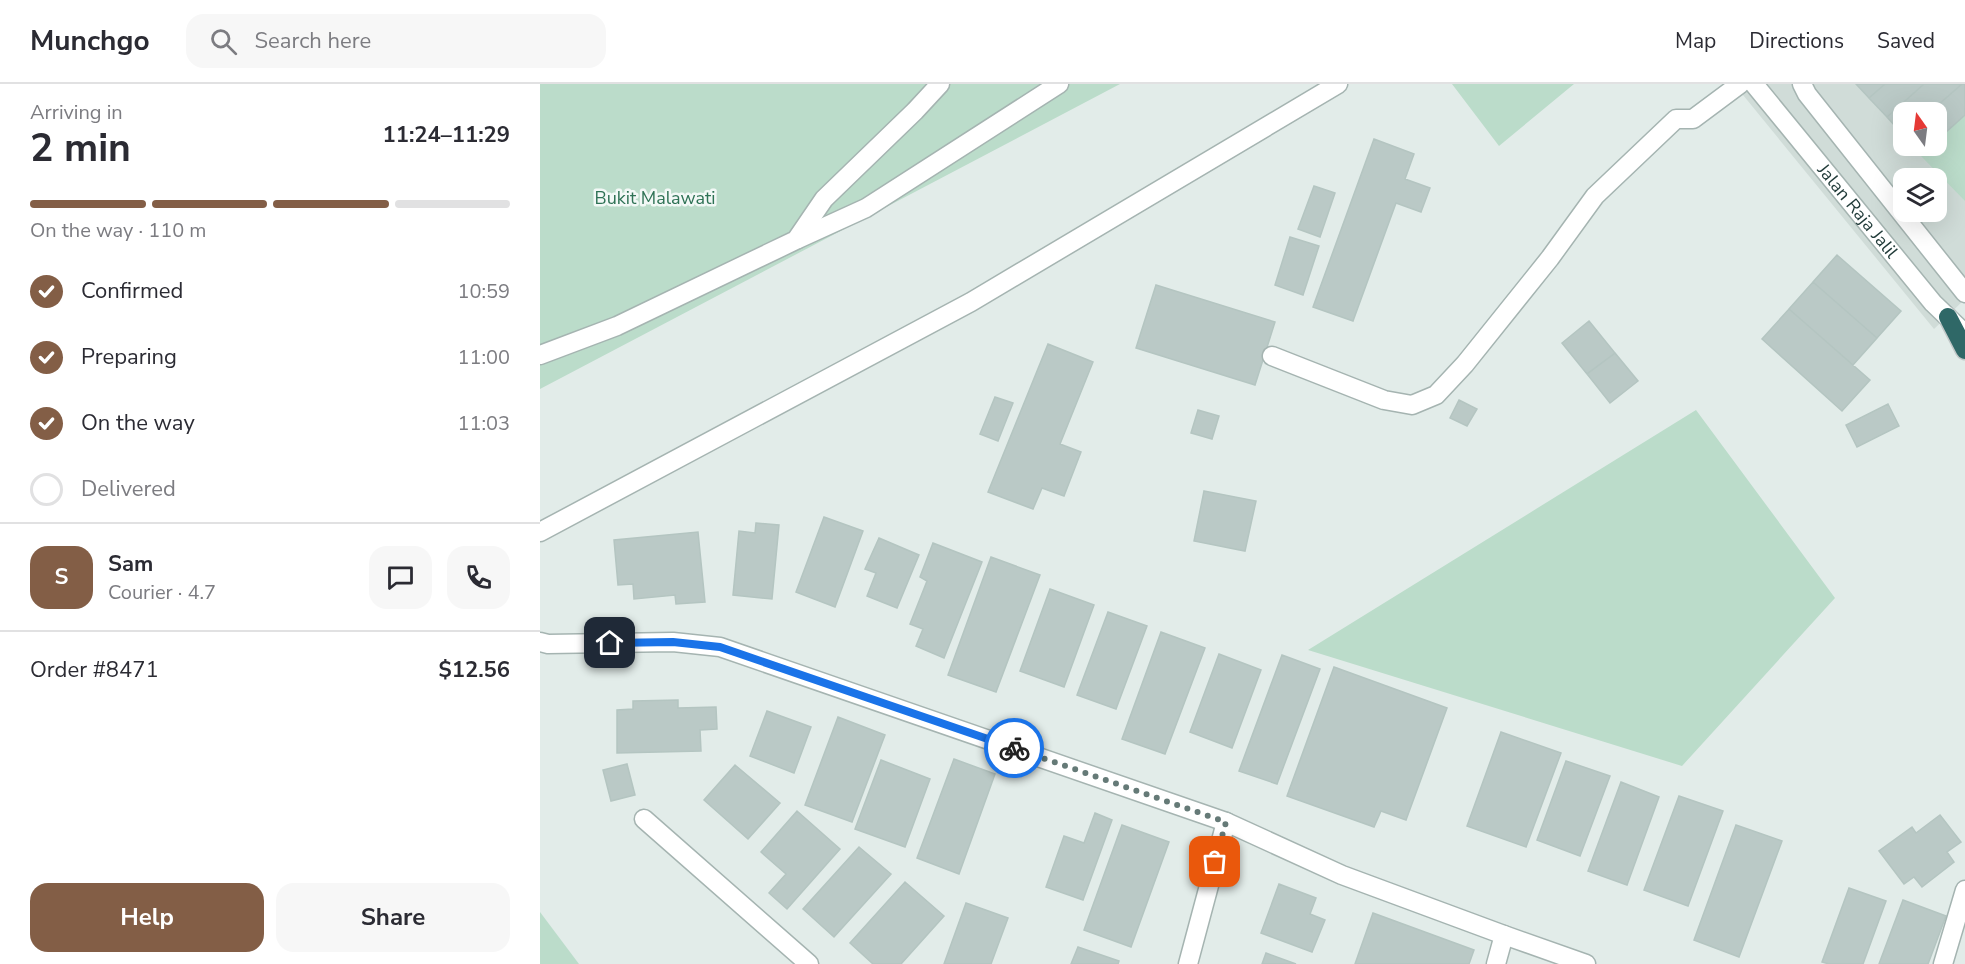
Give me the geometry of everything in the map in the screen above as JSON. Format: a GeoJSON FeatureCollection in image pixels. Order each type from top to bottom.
{"type":"FeatureCollection","features":[{"type":"Feature","properties":{"kind":"highway"},"geometry":{"type":"LineString","coordinates":[[1948,316],[1965,350]]}},
{"type":"Feature","properties":{"kind":"street"},"geometry":{"type":"LineString","coordinates":[[796,240],[824,199],[940,84]]}},
{"type":"Feature","properties":{"kind":"street"},"geometry":{"type":"LineString","coordinates":[[540,356],[617,326],[866,208],[1059,84]]}},
{"type":"Feature","properties":{"kind":"street"},"geometry":{"type":"LineString","coordinates":[[540,532],[971,302],[1338,84]]}},
{"type":"Feature","properties":{"kind":"street"},"geometry":{"type":"LineString","coordinates":[[1272,356],[1384,400],[1412,405],[1436,395],[1465,364],[1517,300],[1595,196],[1676,120],[1693,119],[1740,84]]}},
{"type":"Feature","properties":{"kind":"street","name":"Jalan Raja Jalil"},"geometry":{"type":"LineString","coordinates":[[1754,84],[1933,303],[1965,333]]}},
{"type":"Feature","properties":{"kind":"street","name":"Jalan Raja Jalil"},"geometry":{"type":"LineString","coordinates":[[1802,84],[1807,94],[1965,293]]}},
{"type":"Feature","properties":{"kind":"street"},"geometry":{"type":"LineString","coordinates":[[540,642],[548,644],[673,642],[720,647],[1226,822],[1342,874],[1586,964]]}},
{"type":"Feature","properties":{"kind":"street"},"geometry":{"type":"LineString","coordinates":[[644,819],[809,964]]}},
{"type":"Feature","properties":{"kind":"street"},"geometry":{"type":"LineString","coordinates":[[1188,964],[1226,822]]}},
{"type":"Feature","properties":{"kind":"street"},"geometry":{"type":"LineString","coordinates":[[1943,964],[1965,891]]}},
{"type":"Feature","properties":{"kind":"street"},"geometry":{"type":"LineString","coordinates":[[1496,964],[1504,935]]}},
{"type":"Feature","properties":{"kind":"shaded area"},"geometry":{"type":"Polygon","coordinates":[[[1734,84],[1965,84],[1965,299],[1934,329],[1734,84]]]}},
{"type":"Feature","properties":{"kind":"green space","name":"Bukit Malawati"},"geometry":{"type":"Polygon","coordinates":[[[540,84],[1120,84],[540,389],[540,84]]]}},
{"type":"Feature","properties":{"kind":"green space"},"geometry":{"type":"Polygon","coordinates":[[[1452,84],[1574,84],[1499,146],[1452,84]]]}},
{"type":"Feature","properties":{"kind":"green space"},"geometry":{"type":"Polygon","coordinates":[[[1965,115],[1965,201],[1947,183],[1947,168],[1933,168],[1921,156],[1947,156],[1947,132],[1965,115]]]}},
{"type":"Feature","properties":{"kind":"green space"},"geometry":{"type":"Polygon","coordinates":[[[1696,410],[1835,598],[1682,766],[1308,650],[1696,410]]]}},
{"type":"Feature","properties":{"kind":"green space"},"geometry":{"type":"Polygon","coordinates":[[[540,912],[579,964],[540,964],[540,912]]]}},
{"type":"Feature","properties":{"kind":"building"},"geometry":{"type":"Polygon","coordinates":[[[1856,84],[1885,84],[1869,98],[1856,84]]]}},
{"type":"Feature","properties":{"kind":"building"},"geometry":{"type":"Polygon","coordinates":[[[1885,84],[1924,84],[1904,102],[1893,102],[1893,112],[1887,117],[1869,98],[1885,84]]]}},
{"type":"Feature","properties":{"kind":"building"},"geometry":{"type":"Polygon","coordinates":[[[1924,84],[1962,84],[1941,102],[1904,102],[1924,84]]]}},
{"type":"Feature","properties":{"kind":"building"},"geometry":{"type":"Polygon","coordinates":[[[1962,84],[1965,84],[1965,115],[1947,131],[1947,102],[1941,102],[1962,84]]]}},
{"type":"Feature","properties":{"kind":"building"},"geometry":{"type":"Polygon","coordinates":[[[1893,112],[1893,124],[1887,117],[1893,112]]]}},
{"type":"Feature","properties":{"kind":"building"},"geometry":{"type":"Polygon","coordinates":[[[1374,139],[1414,154],[1405,179],[1430,188],[1421,212],[1396,203],[1353,321],[1313,307],[1374,139]]]}},
{"type":"Feature","properties":{"kind":"building"},"geometry":{"type":"Polygon","coordinates":[[[1314,186],[1335,193],[1320,237],[1298,229],[1314,186]]]}},
{"type":"Feature","properties":{"kind":"building"},"geometry":{"type":"Polygon","coordinates":[[[1290,237],[1319,246],[1303,295],[1275,285],[1290,237]]]}},
{"type":"Feature","properties":{"kind":"building"},"geometry":{"type":"Polygon","coordinates":[[[1837,255],[1901,311],[1877,338],[1813,282],[1837,255]]]}},
{"type":"Feature","properties":{"kind":"building"},"geometry":{"type":"Polygon","coordinates":[[[1813,282],[1877,338],[1853,365],[1789,309],[1813,282]]]}},
{"type":"Feature","properties":{"kind":"building"},"geometry":{"type":"Polygon","coordinates":[[[1156,285],[1275,322],[1255,385],[1136,348],[1156,285]]]}},
{"type":"Feature","properties":{"kind":"building"},"geometry":{"type":"Polygon","coordinates":[[[1789,309],[1870,380],[1842,411],[1762,339],[1789,309]]]}},
{"type":"Feature","properties":{"kind":"building"},"geometry":{"type":"Polygon","coordinates":[[[1589,321],[1615,353],[1587,374],[1562,343],[1589,321]]]}},
{"type":"Feature","properties":{"kind":"building"},"geometry":{"type":"Polygon","coordinates":[[[1048,344],[1093,362],[1060,444],[1081,452],[1064,496],[1042,488],[1033,509],[988,492],[1048,344]]]}},
{"type":"Feature","properties":{"kind":"building"},"geometry":{"type":"Polygon","coordinates":[[[1615,353],[1638,381],[1610,403],[1587,374],[1615,353]]]}},
{"type":"Feature","properties":{"kind":"building"},"geometry":{"type":"Polygon","coordinates":[[[995,397],[1013,403],[998,441],[980,434],[995,397]]]}},
{"type":"Feature","properties":{"kind":"building"},"geometry":{"type":"Polygon","coordinates":[[[1459,400],[1477,409],[1467,426],[1450,418],[1459,400]]]}},
{"type":"Feature","properties":{"kind":"building"},"geometry":{"type":"Polygon","coordinates":[[[1888,404],[1899,426],[1857,447],[1846,425],[1888,404]]]}},
{"type":"Feature","properties":{"kind":"building"},"geometry":{"type":"Polygon","coordinates":[[[1198,410],[1219,416],[1212,439],[1191,433],[1198,410]]]}},
{"type":"Feature","properties":{"kind":"building"},"geometry":{"type":"Polygon","coordinates":[[[1204,491],[1256,501],[1245,551],[1194,541],[1204,491]]]}},
{"type":"Feature","properties":{"kind":"building"},"geometry":{"type":"Polygon","coordinates":[[[824,517],[863,531],[835,607],[796,592],[824,517]]]}},
{"type":"Feature","properties":{"kind":"building"},"geometry":{"type":"Polygon","coordinates":[[[756,523],[779,525],[772,599],[733,595],[739,531],[755,533],[756,523]]]}},
{"type":"Feature","properties":{"kind":"building"},"geometry":{"type":"Polygon","coordinates":[[[698,532],[705,602],[676,604],[675,595],[634,599],[633,584],[618,585],[614,540],[698,532]]]}},
{"type":"Feature","properties":{"kind":"building"},"geometry":{"type":"Polygon","coordinates":[[[879,538],[919,555],[897,608],[867,596],[876,573],[865,569],[879,538]]]}},
{"type":"Feature","properties":{"kind":"building"},"geometry":{"type":"Polygon","coordinates":[[[933,543],[982,562],[944,658],[916,646],[923,629],[910,624],[927,581],[920,577],[933,543]]]}},
{"type":"Feature","properties":{"kind":"building"},"geometry":{"type":"Polygon","coordinates":[[[991,557],[1040,575],[996,692],[948,675],[991,557]]]}},
{"type":"Feature","properties":{"kind":"building"},"geometry":{"type":"Polygon","coordinates":[[[1050,589],[1094,605],[1064,687],[1020,671],[1050,589]]]}},
{"type":"Feature","properties":{"kind":"building"},"geometry":{"type":"Polygon","coordinates":[[[1108,612],[1147,626],[1116,709],[1077,695],[1108,612]]]}},
{"type":"Feature","properties":{"kind":"building"},"geometry":{"type":"Polygon","coordinates":[[[1161,632],[1205,648],[1165,754],[1122,739],[1161,632]]]}},
{"type":"Feature","properties":{"kind":"building"},"geometry":{"type":"Polygon","coordinates":[[[1219,654],[1261,670],[1232,748],[1190,732],[1219,654]]]}},
{"type":"Feature","properties":{"kind":"building"},"geometry":{"type":"Polygon","coordinates":[[[1282,655],[1320,669],[1277,784],[1239,771],[1282,655]]]}},
{"type":"Feature","properties":{"kind":"building"},"geometry":{"type":"Polygon","coordinates":[[[1334,667],[1447,708],[1406,820],[1381,811],[1374,827],[1287,796],[1334,667]]]}},
{"type":"Feature","properties":{"kind":"building"},"geometry":{"type":"Polygon","coordinates":[[[678,700],[678,708],[716,707],[717,729],[700,730],[701,751],[617,753],[617,710],[633,709],[633,701],[678,700]]]}},
{"type":"Feature","properties":{"kind":"building"},"geometry":{"type":"Polygon","coordinates":[[[767,711],[811,727],[794,773],[750,756],[767,711]]]}},
{"type":"Feature","properties":{"kind":"building"},"geometry":{"type":"Polygon","coordinates":[[[838,717],[885,735],[852,822],[805,805],[838,717]]]}},
{"type":"Feature","properties":{"kind":"building"},"geometry":{"type":"Polygon","coordinates":[[[1501,732],[1561,753],[1526,847],[1467,826],[1501,732]]]}},
{"type":"Feature","properties":{"kind":"building"},"geometry":{"type":"Polygon","coordinates":[[[954,759],[995,774],[959,874],[917,858],[954,759]]]}},
{"type":"Feature","properties":{"kind":"building"},"geometry":{"type":"Polygon","coordinates":[[[881,760],[930,779],[905,847],[855,829],[881,760]]]}},
{"type":"Feature","properties":{"kind":"building"},"geometry":{"type":"Polygon","coordinates":[[[1566,761],[1610,776],[1580,856],[1537,840],[1566,761]]]}},
{"type":"Feature","properties":{"kind":"building"},"geometry":{"type":"Polygon","coordinates":[[[627,764],[635,795],[611,801],[603,770],[627,764]]]}},
{"type":"Feature","properties":{"kind":"building"},"geometry":{"type":"Polygon","coordinates":[[[735,765],[780,803],[748,839],[704,800],[735,765]]]}},
{"type":"Feature","properties":{"kind":"building"},"geometry":{"type":"Polygon","coordinates":[[[1621,782],[1659,797],[1627,885],[1588,871],[1621,782]]]}},
{"type":"Feature","properties":{"kind":"building"},"geometry":{"type":"Polygon","coordinates":[[[1679,796],[1723,811],[1688,906],[1644,890],[1679,796]]]}},
{"type":"Feature","properties":{"kind":"building"},"geometry":{"type":"Polygon","coordinates":[[[797,811],[840,849],[787,909],[769,893],[786,874],[761,852],[797,811]]]}},
{"type":"Feature","properties":{"kind":"building"},"geometry":{"type":"Polygon","coordinates":[[[1095,813],[1112,820],[1083,900],[1046,887],[1064,836],[1084,843],[1095,813]]]}},
{"type":"Feature","properties":{"kind":"building"},"geometry":{"type":"Polygon","coordinates":[[[1940,815],[1961,842],[1947,852],[1954,862],[1922,887],[1914,877],[1904,884],[1879,851],[1912,827],[1916,833],[1940,815]]]}},
{"type":"Feature","properties":{"kind":"building"},"geometry":{"type":"Polygon","coordinates":[[[1122,825],[1169,842],[1131,947],[1084,930],[1122,825]]]}},
{"type":"Feature","properties":{"kind":"building"},"geometry":{"type":"Polygon","coordinates":[[[1736,825],[1782,841],[1739,957],[1694,940],[1736,825]]]}},
{"type":"Feature","properties":{"kind":"building"},"geometry":{"type":"Polygon","coordinates":[[[859,847],[891,874],[834,937],[803,909],[859,847]]]}},
{"type":"Feature","properties":{"kind":"building"},"geometry":{"type":"Polygon","coordinates":[[[905,882],[944,916],[901,964],[873,964],[850,943],[905,882]]]}},
{"type":"Feature","properties":{"kind":"building"},"geometry":{"type":"Polygon","coordinates":[[[1279,884],[1316,898],[1310,914],[1325,920],[1312,952],[1261,933],[1279,884]]]}},
{"type":"Feature","properties":{"kind":"building"},"geometry":{"type":"Polygon","coordinates":[[[1849,888],[1886,901],[1863,964],[1822,962],[1849,888]]]}},
{"type":"Feature","properties":{"kind":"building"},"geometry":{"type":"Polygon","coordinates":[[[1903,900],[1946,916],[1928,964],[1879,964],[1903,900]]]}},
{"type":"Feature","properties":{"kind":"building"},"geometry":{"type":"Polygon","coordinates":[[[966,903],[1008,918],[991,964],[944,964],[966,903]]]}},
{"type":"Feature","properties":{"kind":"building"},"geometry":{"type":"Polygon","coordinates":[[[1373,913],[1474,950],[1469,964],[1355,964],[1373,913]]]}},
{"type":"Feature","properties":{"kind":"building"},"geometry":{"type":"Polygon","coordinates":[[[1078,947],[1119,961],[1118,964],[1071,964],[1078,947]]]}},
{"type":"Feature","properties":{"kind":"building"},"geometry":{"type":"Polygon","coordinates":[[[1266,953],[1296,964],[1262,964],[1266,953]]]}},
{"type":"Feature","properties":{"kind":"way so far"},"geometry":{"type":"LineString","coordinates":[[1014,748],[1226,822],[1215,862]]}},
{"type":"Feature","properties":{"kind":"route"},"geometry":{"type":"LineString","coordinates":[[610,643],[673,642],[720,647],[1014,748]]}}]}
